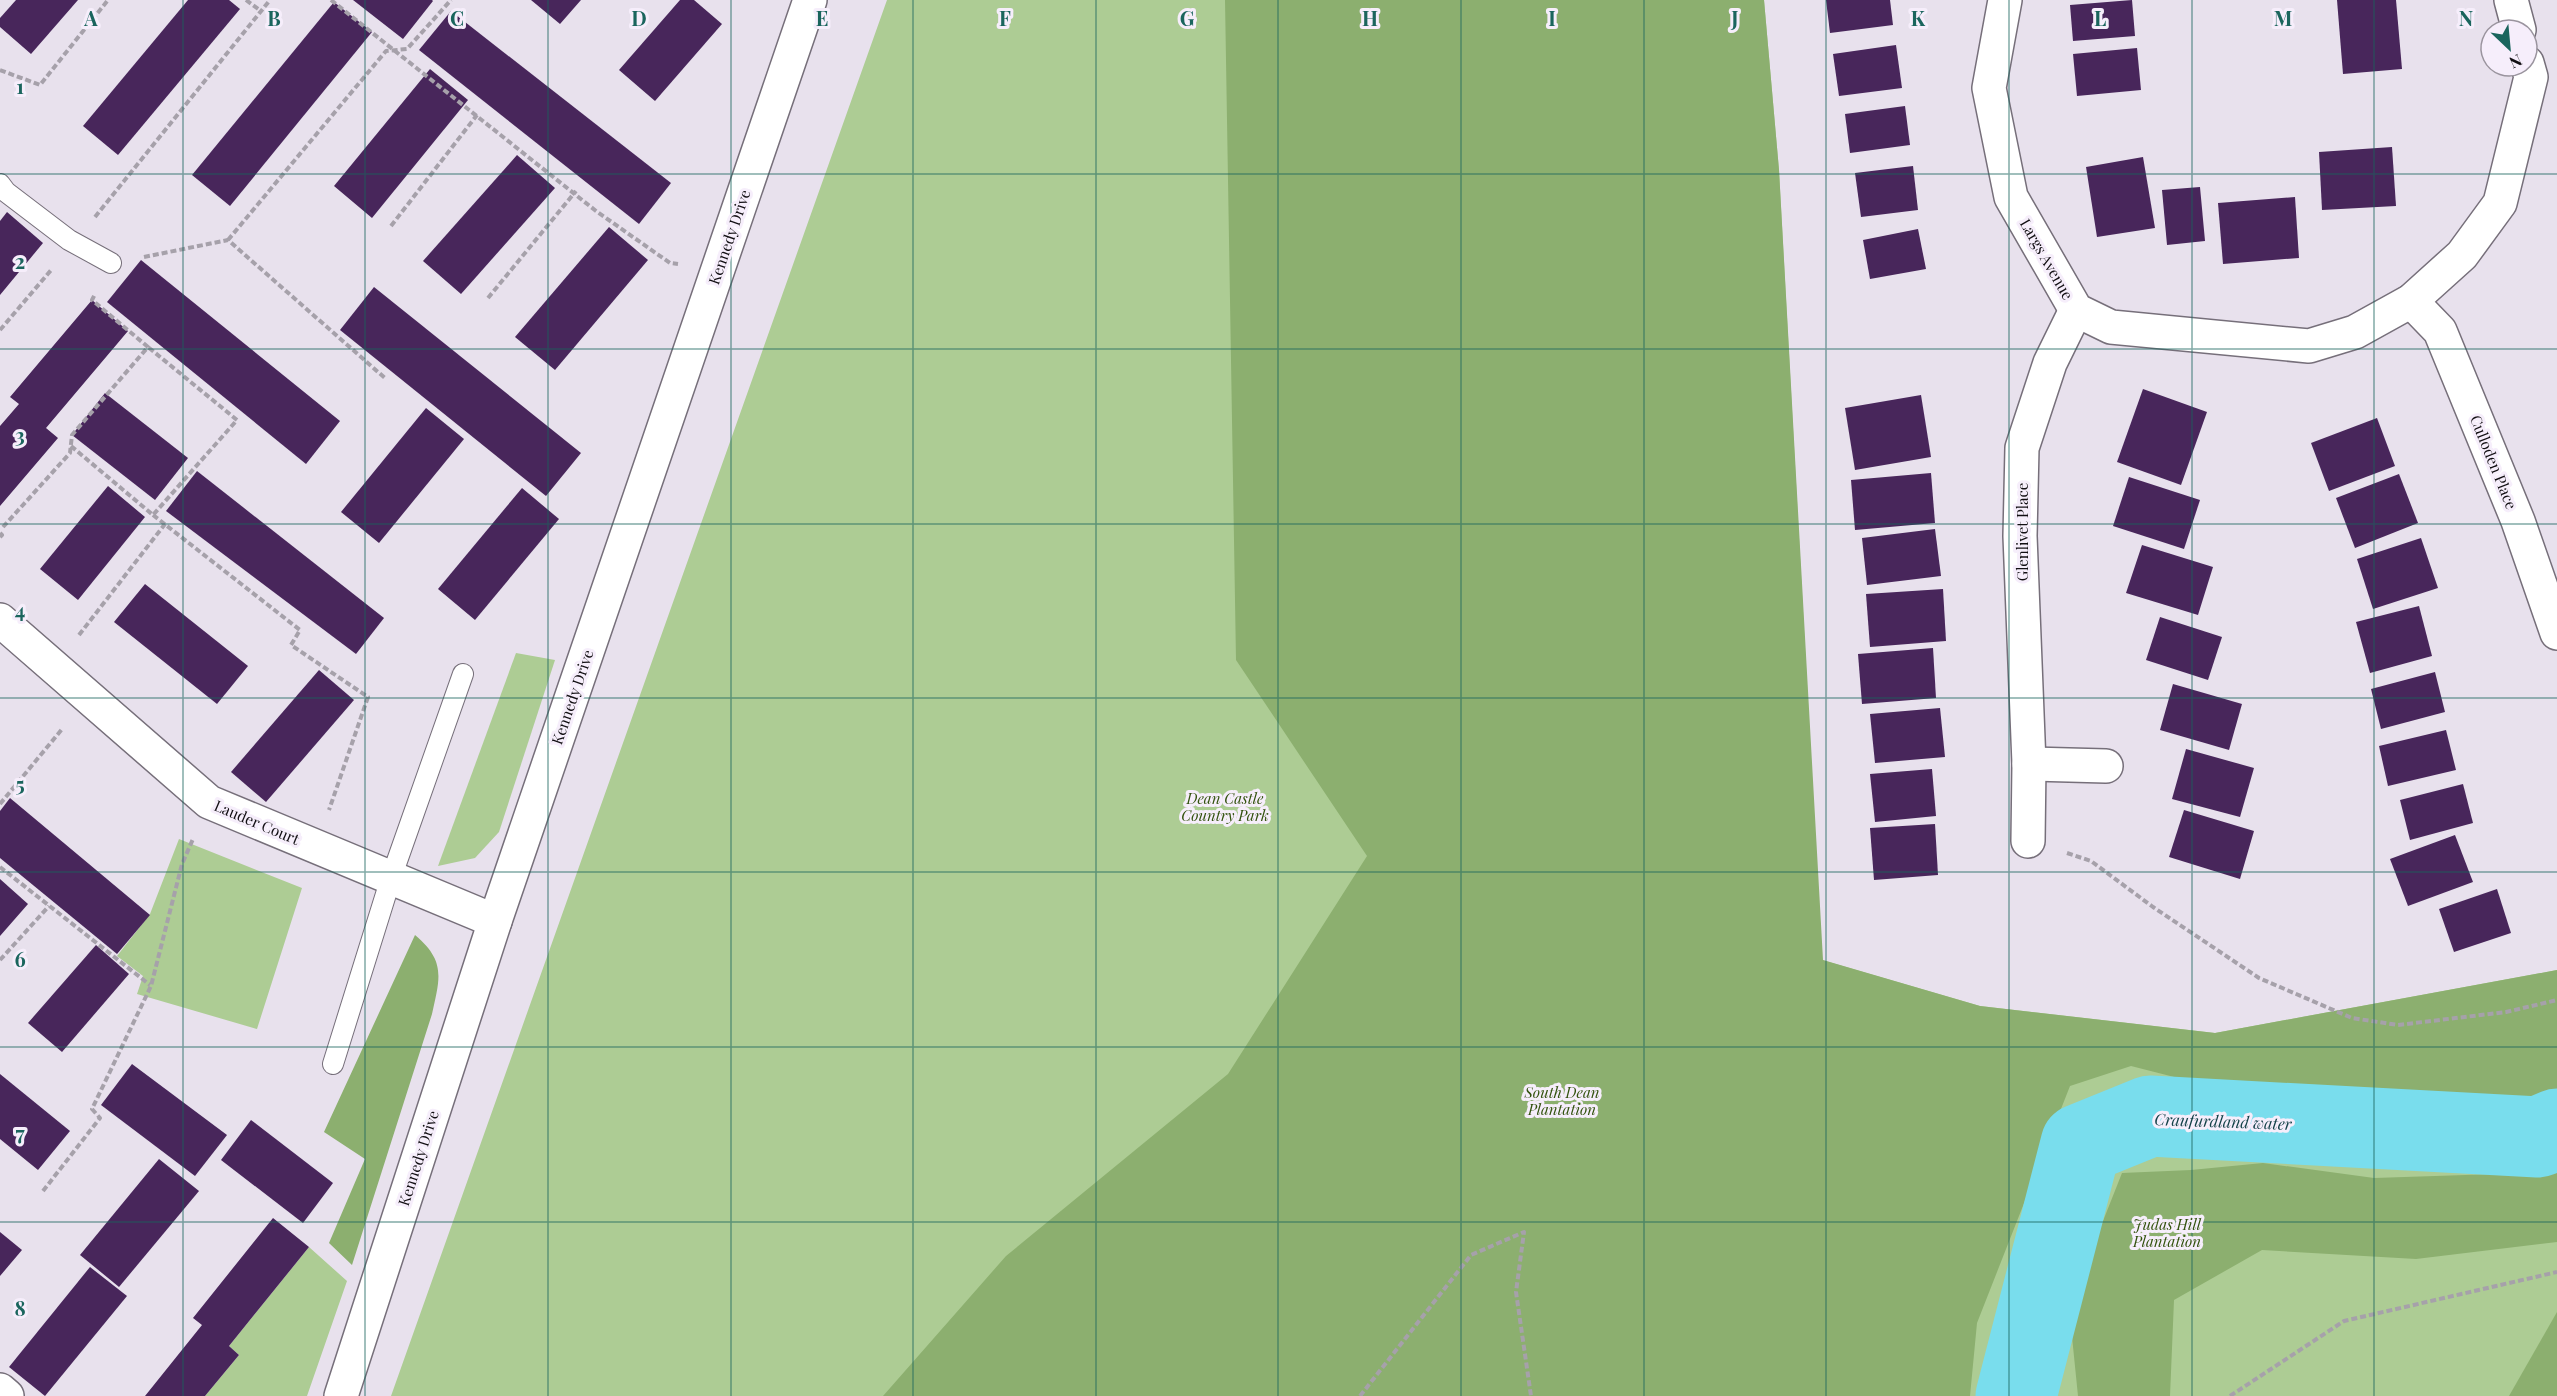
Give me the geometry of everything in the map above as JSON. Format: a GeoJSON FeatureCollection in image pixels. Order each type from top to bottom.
{"type":"FeatureCollection","features":[{"type":"Feature","properties":{"kind":"street","name":"Kennedy Drive"},"geometry":{"type":"LineString","coordinates":[[341,1396],[495,921],[810,0]]}},
{"type":"Feature","properties":{"kind":"street","name":"Largs Avenue"},"geometry":{"type":"LineString","coordinates":[[2005,0],[1989,88],[2011,197],[2076,310],[2111,327],[2251,343],[2309,346],[2355,332],[2412,301],[2462,255],[2500,203],[2530,78]]}},
{"type":"Feature","properties":{"kind":"street"},"geometry":{"type":"LineString","coordinates":[[2511,0],[2516,18]]}},
{"type":"Feature","properties":{"kind":"street","name":"Culloden Place"},"geometry":{"type":"LineString","coordinates":[[2412,301],[2440,331],[2517,521],[2557,633]]}},
{"type":"Feature","properties":{"kind":"street","name":"Glenlivet Place"},"geometry":{"type":"LineString","coordinates":[[2028,841],[2029,764],[2020,536],[2022,448],[2050,363],[2076,310]]}},
{"type":"Feature","properties":{"kind":"street","name":"Lauder Court"},"geometry":{"type":"LineString","coordinates":[[0,620],[209,802],[495,921]]}},
{"type":"Feature","properties":{"kind":"street"},"geometry":{"type":"LineString","coordinates":[[2029,764],[2106,766]]}},
{"type":"Feature","properties":{"kind":"street"},"geometry":{"type":"LineString","coordinates":[[0,1390],[7,1396]]}},
{"type":"Feature","properties":{"kind":"lane"},"geometry":{"type":"LineString","coordinates":[[0,184],[6,192],[74,243],[111,263]]}},
{"type":"Feature","properties":{"kind":"lane"},"geometry":{"type":"LineString","coordinates":[[333,1064],[391,878],[463,674]]}},
{"type":"Feature","properties":{"kind":"path"},"geometry":{"type":"LineString","coordinates":[[0,70],[40,85],[108,0]]}},
{"type":"Feature","properties":{"kind":"path"},"geometry":{"type":"LineString","coordinates":[[246,0],[261,11]]}},
{"type":"Feature","properties":{"kind":"path"},"geometry":{"type":"LineString","coordinates":[[0,330],[74,243],[270,0]]}},
{"type":"Feature","properties":{"kind":"path"},"geometry":{"type":"LineString","coordinates":[[331,0],[596,211],[670,262],[717,272]]}},
{"type":"Feature","properties":{"kind":"path"},"geometry":{"type":"LineString","coordinates":[[153,515],[237,420],[92,300],[111,263],[228,240],[386,51],[407,49],[451,0]]}},
{"type":"Feature","properties":{"kind":"path"},"geometry":{"type":"LineString","coordinates":[[391,226],[477,115]]}},
{"type":"Feature","properties":{"kind":"path"},"geometry":{"type":"LineString","coordinates":[[488,298],[576,191]]}},
{"type":"Feature","properties":{"kind":"path"},"geometry":{"type":"LineString","coordinates":[[228,240],[386,380]]}},
{"type":"Feature","properties":{"kind":"path"},"geometry":{"type":"LineString","coordinates":[[3,527],[70,453],[72,435],[148,346]]}},
{"type":"Feature","properties":{"kind":"path"},"geometry":{"type":"LineString","coordinates":[[71,446],[153,515],[300,630],[291,645],[368,697],[316,847]]}},
{"type":"Feature","properties":{"kind":"path"},"geometry":{"type":"LineString","coordinates":[[54,667],[165,524]]}},
{"type":"Feature","properties":{"kind":"path"},"geometry":{"type":"LineString","coordinates":[[0,804],[88,697]]}},
{"type":"Feature","properties":{"kind":"path"},"geometry":{"type":"LineString","coordinates":[[43,1191],[100,1118],[92,1109],[151,986],[182,864],[209,802]]}},
{"type":"Feature","properties":{"kind":"path"},"geometry":{"type":"LineString","coordinates":[[2028,841],[2091,861],[2153,907],[2259,978],[2352,1018],[2398,1025],[2506,1012],[2557,1000]]}},
{"type":"Feature","properties":{"kind":"path"},"geometry":{"type":"LineString","coordinates":[[0,867],[151,986]]}},
{"type":"Feature","properties":{"kind":"path"},"geometry":{"type":"LineString","coordinates":[[0,960],[49,906]]}},
{"type":"Feature","properties":{"kind":"path"},"geometry":{"type":"LineString","coordinates":[[1359,1396],[1471,1255],[1524,1232],[1516,1292],[1531,1396]]}},
{"type":"Feature","properties":{"kind":"path"},"geometry":{"type":"LineString","coordinates":[[2230,1396],[2344,1321],[2557,1272]]}},
{"type":"Feature","properties":{"kind":"green space","name":"Dean Castle Country Park"},"geometry":{"type":"Polygon","coordinates":[[[887,0],[1764,0],[1779,170],[1822,960],[1980,1006],[2215,1033],[2557,970],[2557,1396],[391,1396],[887,0]]]}},
{"type":"Feature","properties":{"kind":"green space","name":"South Dean Plantation"},"geometry":{"type":"Polygon","coordinates":[[[1225,0],[1764,0],[1779,170],[1823,960],[1980,1006],[2215,1033],[2557,970],[2557,1095],[2470,1107],[2182,1079],[2131,1066],[2070,1086],[1977,1323],[1970,1396],[883,1396],[1006,1256],[1228,1074],[1367,856],[1236,660],[1225,0]]]}},
{"type":"Feature","properties":{"kind":"green space"},"geometry":{"type":"Polygon","coordinates":[[[516,653],[555,660],[499,832],[475,858],[438,866],[516,653]]]}},
{"type":"Feature","properties":{"kind":"green space"},"geometry":{"type":"Polygon","coordinates":[[[179,839],[302,888],[257,1029],[137,994],[143,976],[117,956],[150,914],[179,839]]]}},
{"type":"Feature","properties":{"kind":"green space"},"geometry":{"type":"Polygon","coordinates":[[[415,935],[432,953],[436,962],[437,990],[432,1014],[352,1265],[329,1243],[365,1159],[324,1132],[415,935]]]}},
{"type":"Feature","properties":{"kind":"green space","name":"Judas Hill Plantation"},"geometry":{"type":"Polygon","coordinates":[[[2263,1163],[2374,1178],[2557,1172],[2557,1242],[2416,1259],[2262,1250],[2174,1300],[2170,1396],[2078,1396],[2069,1307],[2122,1173],[2191,1170],[2263,1163]]]}},
{"type":"Feature","properties":{"kind":"green space"},"geometry":{"type":"Polygon","coordinates":[[[309,1247],[347,1281],[307,1396],[205,1396],[239,1355],[229,1346],[309,1247]]]}},
{"type":"Feature","properties":{"kind":"green space"},"geometry":{"type":"Polygon","coordinates":[[[2557,1312],[2557,1396],[2509,1396],[2557,1312]]]}},
{"type":"Feature","properties":{"kind":"building"},"geometry":{"type":"Polygon","coordinates":[[[16,0],[78,0],[31,54],[0,27],[0,18],[16,0]]]}},
{"type":"Feature","properties":{"kind":"building"},"geometry":{"type":"Polygon","coordinates":[[[188,0],[229,0],[240,9],[118,155],[83,126],[188,0]]]}},
{"type":"Feature","properties":{"kind":"building"},"geometry":{"type":"Polygon","coordinates":[[[353,0],[432,0],[433,1],[403,39],[353,0]]]}},
{"type":"Feature","properties":{"kind":"building"},"geometry":{"type":"Polygon","coordinates":[[[531,0],[581,0],[560,24],[531,0]]]}},
{"type":"Feature","properties":{"kind":"building"},"geometry":{"type":"Polygon","coordinates":[[[680,0],[694,0],[722,24],[655,101],[619,70],[680,0]]]}},
{"type":"Feature","properties":{"kind":"building"},"geometry":{"type":"Polygon","coordinates":[[[1826,0],[1890,0],[1893,25],[1830,33],[1826,0]]]}},
{"type":"Feature","properties":{"kind":"building"},"geometry":{"type":"Polygon","coordinates":[[[2132,0],[2135,36],[2073,41],[2070,5],[2132,0]]]}},
{"type":"Feature","properties":{"kind":"building"},"geometry":{"type":"Polygon","coordinates":[[[2337,0],[2396,0],[2402,69],[2343,74],[2337,0]]]}},
{"type":"Feature","properties":{"kind":"building"},"geometry":{"type":"Polygon","coordinates":[[[334,2],[372,32],[230,206],[192,175],[334,2]]]}},
{"type":"Feature","properties":{"kind":"building"},"geometry":{"type":"Polygon","coordinates":[[[451,11],[671,183],[639,224],[419,50],[451,11]]]}},
{"type":"Feature","properties":{"kind":"building"},"geometry":{"type":"Polygon","coordinates":[[[1896,45],[1902,88],[1839,96],[1833,54],[1896,45]]]}},
{"type":"Feature","properties":{"kind":"building"},"geometry":{"type":"Polygon","coordinates":[[[2137,48],[2141,90],[2077,96],[2073,54],[2137,48]]]}},
{"type":"Feature","properties":{"kind":"building"},"geometry":{"type":"Polygon","coordinates":[[[430,69],[468,100],[372,218],[334,186],[430,69]]]}},
{"type":"Feature","properties":{"kind":"building"},"geometry":{"type":"Polygon","coordinates":[[[1905,106],[1910,145],[1850,153],[1845,114],[1905,106]]]}},
{"type":"Feature","properties":{"kind":"building"},"geometry":{"type":"Polygon","coordinates":[[[2392,147],[2396,206],[2322,210],[2319,152],[2392,147]]]}},
{"type":"Feature","properties":{"kind":"building"},"geometry":{"type":"Polygon","coordinates":[[[517,155],[555,188],[461,294],[423,261],[517,155]]]}},
{"type":"Feature","properties":{"kind":"building"},"geometry":{"type":"Polygon","coordinates":[[[2143,157],[2155,228],[2097,237],[2086,167],[2143,157]]]}},
{"type":"Feature","properties":{"kind":"building"},"geometry":{"type":"Polygon","coordinates":[[[1913,166],[1918,210],[1861,217],[1855,173],[1913,166]]]}},
{"type":"Feature","properties":{"kind":"building"},"geometry":{"type":"Polygon","coordinates":[[[2200,187],[2205,241],[2167,245],[2162,190],[2200,187]]]}},
{"type":"Feature","properties":{"kind":"building"},"geometry":{"type":"Polygon","coordinates":[[[2295,197],[2299,258],[2223,264],[2218,203],[2295,197]]]}},
{"type":"Feature","properties":{"kind":"building"},"geometry":{"type":"Polygon","coordinates":[[[7,212],[43,243],[0,295],[0,221],[7,212]]]}},
{"type":"Feature","properties":{"kind":"building"},"geometry":{"type":"Polygon","coordinates":[[[609,227],[648,260],[555,370],[515,337],[609,227]]]}},
{"type":"Feature","properties":{"kind":"building"},"geometry":{"type":"Polygon","coordinates":[[[1918,229],[1926,269],[1870,279],[1863,240],[1918,229]]]}},
{"type":"Feature","properties":{"kind":"building"},"geometry":{"type":"Polygon","coordinates":[[[141,260],[340,421],[306,464],[107,302],[141,260]]]}},
{"type":"Feature","properties":{"kind":"building"},"geometry":{"type":"Polygon","coordinates":[[[374,287],[581,453],[546,496],[340,330],[374,287]]]}},
{"type":"Feature","properties":{"kind":"building"},"geometry":{"type":"Polygon","coordinates":[[[92,300],[128,331],[46,428],[58,438],[0,506],[0,426],[19,404],[10,397],[92,300]]]}},
{"type":"Feature","properties":{"kind":"building"},"geometry":{"type":"Polygon","coordinates":[[[2143,389],[2207,412],[2181,485],[2117,462],[2143,389]]]}},
{"type":"Feature","properties":{"kind":"building"},"geometry":{"type":"Polygon","coordinates":[[[105,393],[188,458],[155,500],[72,435],[105,393]]]}},
{"type":"Feature","properties":{"kind":"building"},"geometry":{"type":"Polygon","coordinates":[[[1921,395],[1931,457],[1855,470],[1845,408],[1921,395]]]}},
{"type":"Feature","properties":{"kind":"building"},"geometry":{"type":"Polygon","coordinates":[[[426,408],[464,439],[379,543],[341,512],[426,408]]]}},
{"type":"Feature","properties":{"kind":"building"},"geometry":{"type":"Polygon","coordinates":[[[2377,418],[2395,466],[2329,491],[2311,443],[2377,418]]]}},
{"type":"Feature","properties":{"kind":"building"},"geometry":{"type":"Polygon","coordinates":[[[197,471],[384,618],[356,654],[166,511],[197,471]]]}},
{"type":"Feature","properties":{"kind":"building"},"geometry":{"type":"Polygon","coordinates":[[[1931,473],[1935,523],[1855,530],[1851,480],[1931,473]]]}},
{"type":"Feature","properties":{"kind":"building"},"geometry":{"type":"Polygon","coordinates":[[[2399,474],[2418,523],[2355,548],[2336,498],[2399,474]]]}},
{"type":"Feature","properties":{"kind":"building"},"geometry":{"type":"Polygon","coordinates":[[[2129,477],[2200,500],[2184,549],[2113,526],[2129,477]]]}},
{"type":"Feature","properties":{"kind":"building"},"geometry":{"type":"Polygon","coordinates":[[[108,486],[145,517],[78,600],[40,569],[108,486]]]}},
{"type":"Feature","properties":{"kind":"building"},"geometry":{"type":"Polygon","coordinates":[[[522,488],[559,519],[475,620],[438,589],[522,488]]]}},
{"type":"Feature","properties":{"kind":"building"},"geometry":{"type":"Polygon","coordinates":[[[1935,529],[1941,576],[1867,585],[1862,538],[1935,529]]]}},
{"type":"Feature","properties":{"kind":"building"},"geometry":{"type":"Polygon","coordinates":[[[2421,538],[2438,588],[2373,609],[2357,559],[2421,538]]]}},
{"type":"Feature","properties":{"kind":"building"},"geometry":{"type":"Polygon","coordinates":[[[2142,545],[2213,567],[2198,615],[2126,593],[2142,545]]]}},
{"type":"Feature","properties":{"kind":"building"},"geometry":{"type":"Polygon","coordinates":[[[145,584],[248,666],[217,704],[114,622],[145,584]]]}},
{"type":"Feature","properties":{"kind":"building"},"geometry":{"type":"Polygon","coordinates":[[[1943,589],[1946,641],[1870,647],[1866,594],[1943,589]]]}},
{"type":"Feature","properties":{"kind":"building"},"geometry":{"type":"Polygon","coordinates":[[[2419,606],[2432,656],[2370,673],[2356,622],[2419,606]]]}},
{"type":"Feature","properties":{"kind":"building"},"geometry":{"type":"Polygon","coordinates":[[[2160,617],[2222,637],[2208,680],[2146,660],[2160,617]]]}},
{"type":"Feature","properties":{"kind":"building"},"geometry":{"type":"Polygon","coordinates":[[[1933,648],[1936,698],[1862,704],[1858,654],[1933,648]]]}},
{"type":"Feature","properties":{"kind":"building"},"geometry":{"type":"Polygon","coordinates":[[[319,670],[354,700],[266,802],[231,772],[319,670]]]}},
{"type":"Feature","properties":{"kind":"building"},"geometry":{"type":"Polygon","coordinates":[[[2435,672],[2445,712],[2381,729],[2371,689],[2435,672]]]}},
{"type":"Feature","properties":{"kind":"building"},"geometry":{"type":"Polygon","coordinates":[[[2173,684],[2242,704],[2229,750],[2160,730],[2173,684]]]}},
{"type":"Feature","properties":{"kind":"building"},"geometry":{"type":"Polygon","coordinates":[[[1940,708],[1945,757],[1875,763],[1870,714],[1940,708]]]}},
{"type":"Feature","properties":{"kind":"building"},"geometry":{"type":"Polygon","coordinates":[[[2446,730],[2456,770],[2388,786],[2379,746],[2446,730]]]}},
{"type":"Feature","properties":{"kind":"building"},"geometry":{"type":"Polygon","coordinates":[[[2186,749],[2254,768],[2240,817],[2172,799],[2186,749]]]}},
{"type":"Feature","properties":{"kind":"building"},"geometry":{"type":"Polygon","coordinates":[[[1932,769],[1936,816],[1875,822],[1870,774],[1932,769]]]}},
{"type":"Feature","properties":{"kind":"building"},"geometry":{"type":"Polygon","coordinates":[[[2463,784],[2473,823],[2410,840],[2400,800],[2463,784]]]}},
{"type":"Feature","properties":{"kind":"building"},"geometry":{"type":"Polygon","coordinates":[[[10,798],[150,915],[117,954],[0,858],[0,811],[10,798]]]}},
{"type":"Feature","properties":{"kind":"building"},"geometry":{"type":"Polygon","coordinates":[[[2184,810],[2254,831],[2240,879],[2169,857],[2184,810]]]}},
{"type":"Feature","properties":{"kind":"building"},"geometry":{"type":"Polygon","coordinates":[[[1935,824],[1938,875],[1874,880],[1870,828],[1935,824]]]}},
{"type":"Feature","properties":{"kind":"building"},"geometry":{"type":"Polygon","coordinates":[[[2455,835],[2473,882],[2408,906],[2390,859],[2455,835]]]}},
{"type":"Feature","properties":{"kind":"building"},"geometry":{"type":"Polygon","coordinates":[[[0,879],[28,904],[0,936],[0,879]]]}},
{"type":"Feature","properties":{"kind":"building"},"geometry":{"type":"Polygon","coordinates":[[[2497,889],[2511,933],[2454,952],[2439,909],[2497,889]]]}},
{"type":"Feature","properties":{"kind":"building"},"geometry":{"type":"Polygon","coordinates":[[[96,945],[129,974],[62,1052],[28,1023],[96,945]]]}},
{"type":"Feature","properties":{"kind":"building"},"geometry":{"type":"Polygon","coordinates":[[[132,1064],[227,1135],[195,1176],[101,1105],[132,1064]]]}},
{"type":"Feature","properties":{"kind":"building"},"geometry":{"type":"Polygon","coordinates":[[[0,1074],[70,1131],[38,1170],[0,1139],[0,1074]]]}},
{"type":"Feature","properties":{"kind":"building"},"geometry":{"type":"Polygon","coordinates":[[[251,1120],[333,1183],[303,1223],[221,1160],[251,1120]]]}},
{"type":"Feature","properties":{"kind":"building"},"geometry":{"type":"Polygon","coordinates":[[[159,1159],[199,1191],[119,1287],[80,1255],[159,1159]]]}},
{"type":"Feature","properties":{"kind":"building"},"geometry":{"type":"Polygon","coordinates":[[[273,1218],[309,1247],[229,1346],[239,1355],[205,1396],[145,1396],[202,1325],[193,1318],[273,1218]]]}},
{"type":"Feature","properties":{"kind":"building"},"geometry":{"type":"Polygon","coordinates":[[[0,1232],[22,1250],[0,1276],[0,1232]]]}},
{"type":"Feature","properties":{"kind":"building"},"geometry":{"type":"Polygon","coordinates":[[[90,1267],[127,1296],[45,1396],[9,1367],[90,1267]]]}},
{"type":"Feature","properties":{"kind":"waterway","name":"Craufurdland water"},"geometry":{"type":"LineString","coordinates":[[2016,1396],[2081,1144],[2150,1116],[2538,1137],[2557,1129]]}}]}
